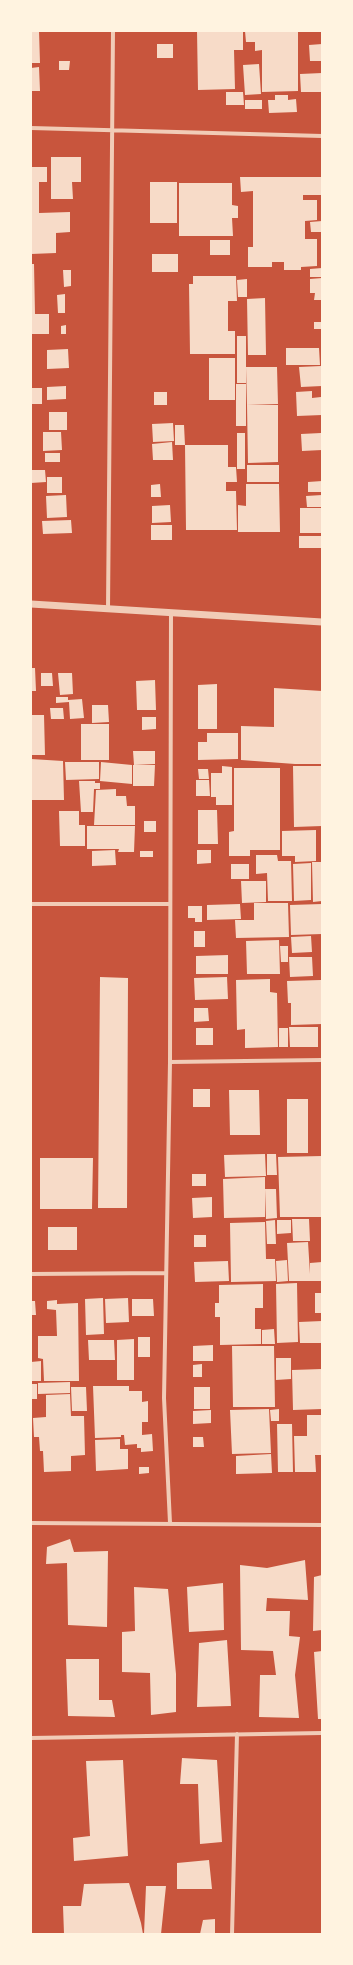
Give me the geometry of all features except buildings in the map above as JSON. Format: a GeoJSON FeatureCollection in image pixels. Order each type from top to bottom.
{"type":"FeatureCollection","features":[{"type":"Feature","properties":{"kind":"street"},"geometry":{"type":"LineString","coordinates":[[108,608],[113,31]]}},
{"type":"Feature","properties":{"kind":"street"},"geometry":{"type":"LineString","coordinates":[[31,128],[322,136]]}},
{"type":"Feature","properties":{"kind":"street"},"geometry":{"type":"LineString","coordinates":[[31,604],[322,622]]}},
{"type":"Feature","properties":{"kind":"street"},"geometry":{"type":"LineString","coordinates":[[170,1523],[164,1398],[165,1273],[170,1062],[171,612]]}},
{"type":"Feature","properties":{"kind":"street"},"geometry":{"type":"LineString","coordinates":[[31,904],[170,904]]}},
{"type":"Feature","properties":{"kind":"street"},"geometry":{"type":"LineString","coordinates":[[170,1062],[322,1060]]}},
{"type":"Feature","properties":{"kind":"street"},"geometry":{"type":"LineString","coordinates":[[31,1274],[165,1273]]}},
{"type":"Feature","properties":{"kind":"street"},"geometry":{"type":"LineString","coordinates":[[31,1523],[322,1525]]}},
{"type":"Feature","properties":{"kind":"street"},"geometry":{"type":"LineString","coordinates":[[31,1738],[322,1732]]}},
{"type":"Feature","properties":{"kind":"street"},"geometry":{"type":"LineString","coordinates":[[232,1934],[237,1734]]}}]}
